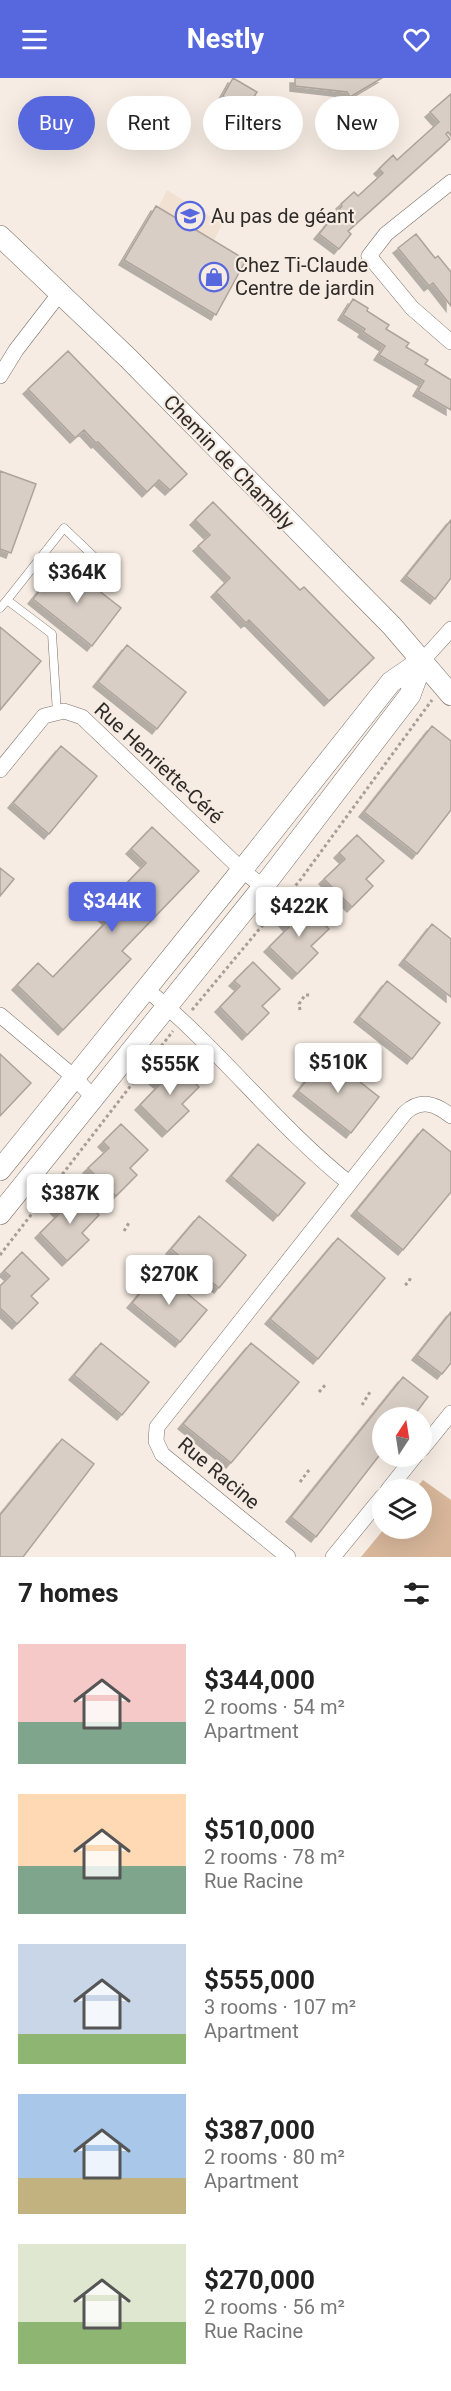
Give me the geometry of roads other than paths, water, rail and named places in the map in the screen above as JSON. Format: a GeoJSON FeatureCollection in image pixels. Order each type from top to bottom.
{"type":"FeatureCollection","features":[{"type":"Feature","properties":{"kind":"street"},"geometry":{"type":"LineString","coordinates":[[451,182],[386,234],[369,256],[412,308],[451,342]]}},
{"type":"Feature","properties":{"kind":"street","name":"Chemin de Chambly"},"geometry":{"type":"LineString","coordinates":[[0,236],[128,358],[423,660],[447,690]]}},
{"type":"Feature","properties":{"kind":"street"},"geometry":{"type":"LineString","coordinates":[[0,376],[60,293]]}},
{"type":"Feature","properties":{"kind":"street"},"geometry":{"type":"LineString","coordinates":[[0,1170],[391,681],[423,660],[451,629]]}},
{"type":"Feature","properties":{"kind":"street"},"geometry":{"type":"LineString","coordinates":[[0,1214],[263,887],[410,695],[423,660]]}},
{"type":"Feature","properties":{"kind":"street","name":"Rue Henriette-Céré"},"geometry":{"type":"LineString","coordinates":[[57,713],[64,711],[82,717],[242,870],[263,887]]}},
{"type":"Feature","properties":{"kind":"street"},"geometry":{"type":"LineString","coordinates":[[0,770],[44,716],[57,713]]}},
{"type":"Feature","properties":{"kind":"street"},"geometry":{"type":"LineString","coordinates":[[146,989],[183,1020],[317,1156],[349,1183]]}},
{"type":"Feature","properties":{"kind":"street"},"geometry":{"type":"LineString","coordinates":[[0,1015],[74,1077],[93,1097]]}},
{"type":"Feature","properties":{"kind":"street","name":"Rue Racine"},"geometry":{"type":"LineString","coordinates":[[288,1557],[166,1457],[157,1446],[156,1432],[163,1417],[349,1183],[413,1107],[421,1104],[435,1105],[451,1116]]}},
{"type":"Feature","properties":{"kind":"street"},"geometry":{"type":"LineString","coordinates":[[432,1437],[451,1413]]}},
{"type":"Feature","properties":{"kind":"street"},"geometry":{"type":"LineString","coordinates":[[397,1479],[407,1467]]}},
{"type":"Feature","properties":{"kind":"street"},"geometry":{"type":"LineString","coordinates":[[333,1557],[372,1509]]}},
{"type":"Feature","properties":{"kind":"lane"},"geometry":{"type":"LineString","coordinates":[[0,608],[64,528],[110,572]]}},
{"type":"Feature","properties":{"kind":"lane"},"geometry":{"type":"LineString","coordinates":[[6,600],[51,634],[57,713]]}},
{"type":"Feature","properties":{"kind":"place","name":"Au pas de géant"},"geometry":{"type":"Point","coordinates":[190,216]}},
{"type":"Feature","properties":{"kind":"place","name":"Chez Ti-Claude Centre de jardin"},"geometry":{"type":"Point","coordinates":[214,277]}}]}
